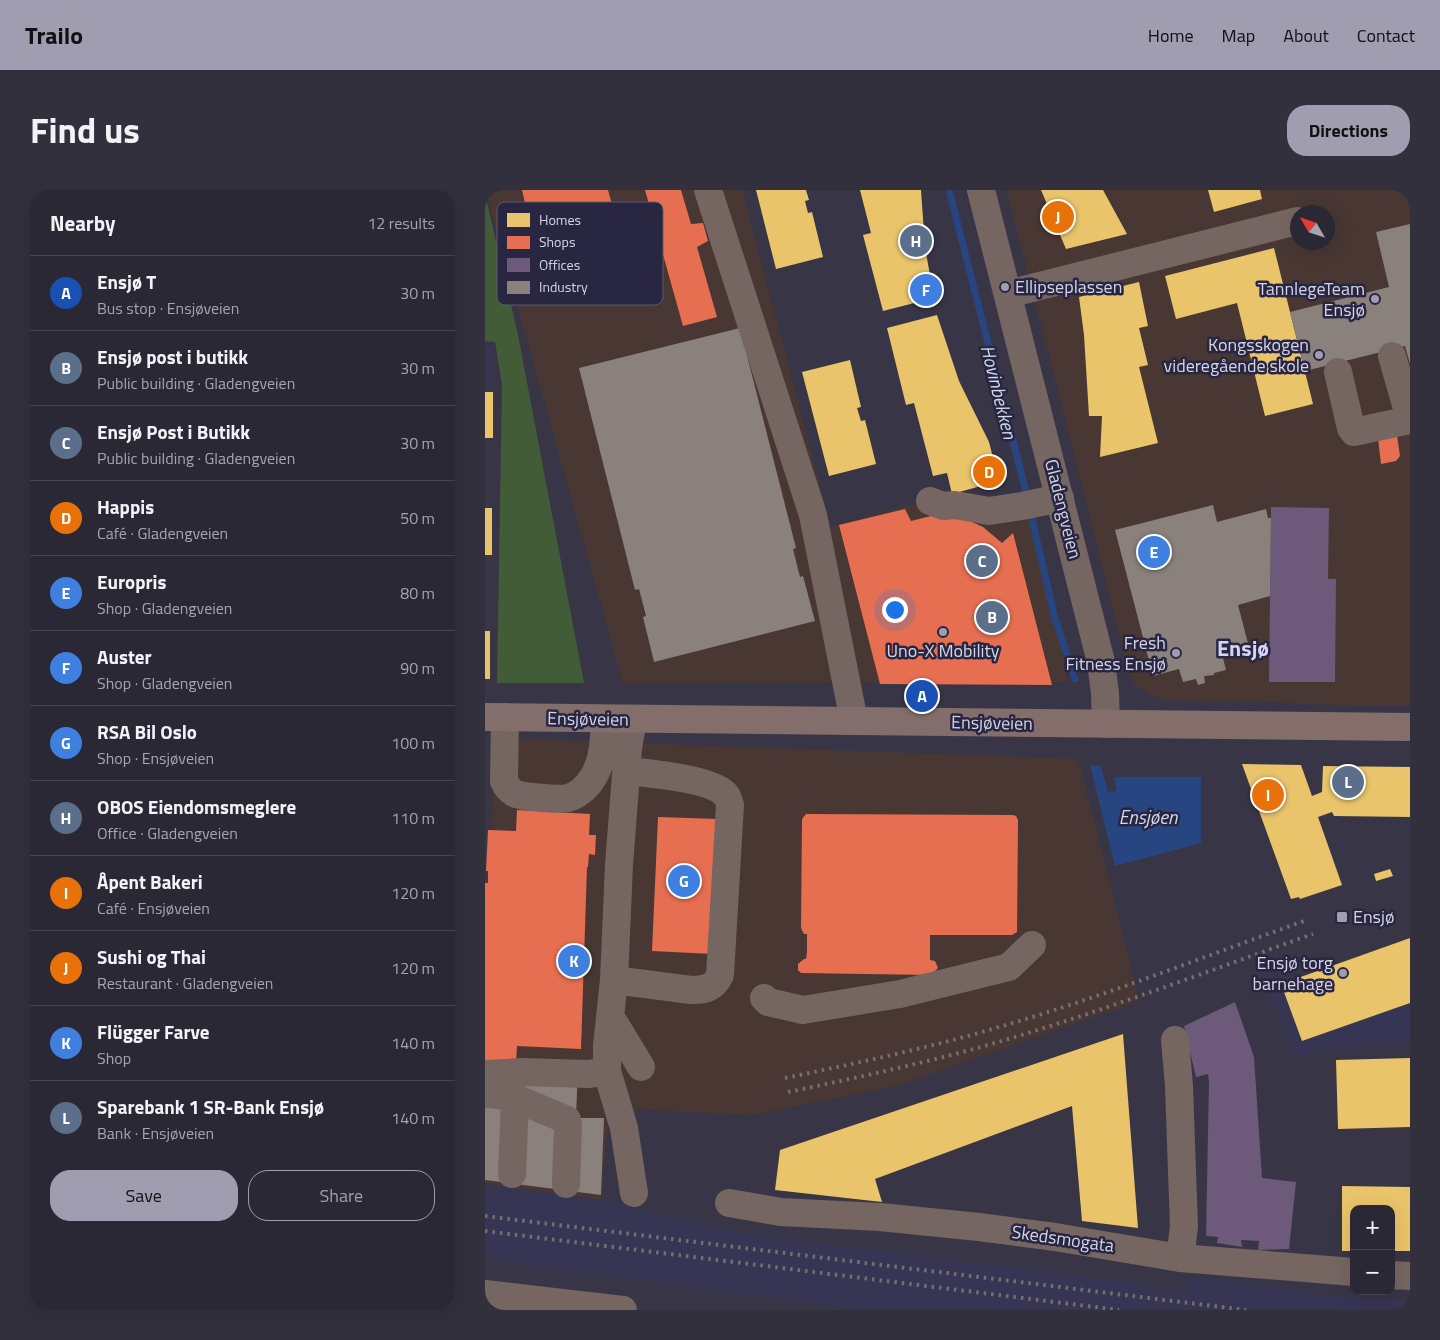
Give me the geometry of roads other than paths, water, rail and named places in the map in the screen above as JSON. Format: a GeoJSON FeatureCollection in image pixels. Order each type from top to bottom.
{"type":"FeatureCollection","features":[{"type":"Feature","properties":{"kind":"main road","name":"Ensjøveien"},"geometry":{"type":"LineString","coordinates":[[495,717],[1410,727]]}},
{"type":"Feature","properties":{"kind":"street"},"geometry":{"type":"LineString","coordinates":[[708,190],[813,515],[854,722]]}},
{"type":"Feature","properties":{"kind":"street","name":"Gladengveien"},"geometry":{"type":"LineString","coordinates":[[981,190],[1008,294],[1039,503],[1102,664],[1106,724]]}},
{"type":"Feature","properties":{"kind":"street"},"geometry":{"type":"LineString","coordinates":[[1008,294],[1290,223]]}},
{"type":"Feature","properties":{"kind":"street"},"geometry":{"type":"LineString","coordinates":[[1338,372],[1351,428],[1354,432],[1410,419],[1392,356]]}},
{"type":"Feature","properties":{"kind":"street"},"geometry":{"type":"LineString","coordinates":[[930,501],[943,506],[955,505],[989,511],[1039,503]]}},
{"type":"Feature","properties":{"kind":"street"},"geometry":{"type":"LineString","coordinates":[[495,717],[504,781],[509,789],[520,796],[566,799],[575,796],[592,780],[604,748],[605,719]]}},
{"type":"Feature","properties":{"kind":"street"},"geometry":{"type":"LineString","coordinates":[[633,720],[619,865],[614,980],[607,1071],[624,1128],[634,1193]]}},
{"type":"Feature","properties":{"kind":"street"},"geometry":{"type":"LineString","coordinates":[[614,980],[702,990],[710,988],[715,984],[720,966],[730,805],[728,798],[721,791],[698,782],[674,776],[627,771]]}},
{"type":"Feature","properties":{"kind":"street"},"geometry":{"type":"LineString","coordinates":[[764,998],[768,1002],[803,1010],[900,994],[1009,967],[1031,946]]}},
{"type":"Feature","properties":{"kind":"street"},"geometry":{"type":"LineString","coordinates":[[610,1016],[641,1067]]}},
{"type":"Feature","properties":{"kind":"street"},"geometry":{"type":"LineString","coordinates":[[1175,1040],[1179,1086],[1184,1227],[1180,1258]]}},
{"type":"Feature","properties":{"kind":"street"},"geometry":{"type":"LineString","coordinates":[[485,1074],[522,1072],[589,1074],[607,1071]]}},
{"type":"Feature","properties":{"kind":"street"},"geometry":{"type":"LineString","coordinates":[[485,1093],[515,1098],[548,1111],[568,1122],[566,1184]]}},
{"type":"Feature","properties":{"kind":"street"},"geometry":{"type":"LineString","coordinates":[[512,1174],[515,1098]]}},
{"type":"Feature","properties":{"kind":"street","name":"Skedsmogata"},"geometry":{"type":"LineString","coordinates":[[729,1203],[781,1212],[880,1217],[979,1227],[1055,1237],[1180,1258],[1350,1272]]}},
{"type":"Feature","properties":{"kind":"street"},"geometry":{"type":"LineString","coordinates":[[1395,1275],[1410,1276]]}},
{"type":"Feature","properties":{"kind":"street"},"geometry":{"type":"LineString","coordinates":[[485,1294],[623,1310]]}},
{"type":"Feature","properties":{"kind":"water","name":"Ensjøen"},"geometry":{"type":"Polygon","coordinates":[[[1090,765],[1101,766],[1108,792],[1117,791],[1114,777],[1201,777],[1201,843],[1115,866],[1090,765]]]}},
{"type":"Feature","properties":{"kind":"waterway","name":"Hovinbekken"},"geometry":{"type":"LineString","coordinates":[[949,190],[1028,500]]}},
{"type":"Feature","properties":{"kind":"waterway","name":"Hovinbekken"},"geometry":{"type":"LineString","coordinates":[[1030,510],[1055,619],[1075,679]]}},
{"type":"Feature","properties":{"kind":"railway"},"geometry":{"type":"LineString","coordinates":[[785,1078],[973,1035],[1115,989],[1307,920]]}},
{"type":"Feature","properties":{"kind":"railway"},"geometry":{"type":"LineString","coordinates":[[788,1092],[897,1068],[1005,1040],[1121,1002],[1313,934]]}},
{"type":"Feature","properties":{"kind":"railway"},"geometry":{"type":"LineString","coordinates":[[485,1216],[1246,1310]]}},
{"type":"Feature","properties":{"kind":"railway"},"geometry":{"type":"LineString","coordinates":[[485,1231],[1119,1310]]}},
{"type":"Feature","properties":{"kind":"place","name":"Sushi og Thai"},"geometry":{"type":"Point","coordinates":[1058,217]}},
{"type":"Feature","properties":{"kind":"place","name":"OBOS Eiendomsmeglere"},"geometry":{"type":"Point","coordinates":[916,241]}},
{"type":"Feature","properties":{"kind":"place","name":"Ellipseplassen"},"geometry":{"type":"Point","coordinates":[1005,287]}},
{"type":"Feature","properties":{"kind":"place","name":"Auster"},"geometry":{"type":"Point","coordinates":[926,290]}},
{"type":"Feature","properties":{"kind":"place","name":"TannlegeTeam Ensjø"},"geometry":{"type":"Point","coordinates":[1375,299]}},
{"type":"Feature","properties":{"kind":"place","name":"Kongsskogen videregående skole"},"geometry":{"type":"Point","coordinates":[1319,355]}},
{"type":"Feature","properties":{"kind":"place","name":"Happis"},"geometry":{"type":"Point","coordinates":[989,472]}},
{"type":"Feature","properties":{"kind":"place","name":"Europris"},"geometry":{"type":"Point","coordinates":[1154,552]}},
{"type":"Feature","properties":{"kind":"place","name":"Ensjø Post i Butikk"},"geometry":{"type":"Point","coordinates":[982,561]}},
{"type":"Feature","properties":{"kind":"place","name":"Ensjø post i butikk"},"geometry":{"type":"Point","coordinates":[992,617]}},
{"type":"Feature","properties":{"kind":"place","name":"Uno-X Mobility"},"geometry":{"type":"Point","coordinates":[943,632]}},
{"type":"Feature","properties":{"kind":"place","name":"Fresh Fitness Ensjø"},"geometry":{"type":"Point","coordinates":[1176,653]}},
{"type":"Feature","properties":{"kind":"place","name":"Ensjø T"},"geometry":{"type":"Point","coordinates":[922,696]}},
{"type":"Feature","properties":{"kind":"place","name":"Sparebank 1 SR-Bank Ensjø"},"geometry":{"type":"Point","coordinates":[1348,782]}},
{"type":"Feature","properties":{"kind":"place","name":"Åpent Bakeri"},"geometry":{"type":"Point","coordinates":[1268,795]}},
{"type":"Feature","properties":{"kind":"place","name":"RSA Bil Oslo"},"geometry":{"type":"Point","coordinates":[684,881]}},
{"type":"Feature","properties":{"kind":"place","name":"Ensjø"},"geometry":{"type":"Point","coordinates":[1342,917]}},
{"type":"Feature","properties":{"kind":"place","name":"Flügger Farve"},"geometry":{"type":"Point","coordinates":[574,961]}},
{"type":"Feature","properties":{"kind":"place","name":"Ensjø torg barnehage"},"geometry":{"type":"Point","coordinates":[1343,973]}},
{"type":"Feature","properties":{"kind":"district","name":"Ensjø"},"geometry":{"type":"Point","coordinates":[1243,648]}}]}
